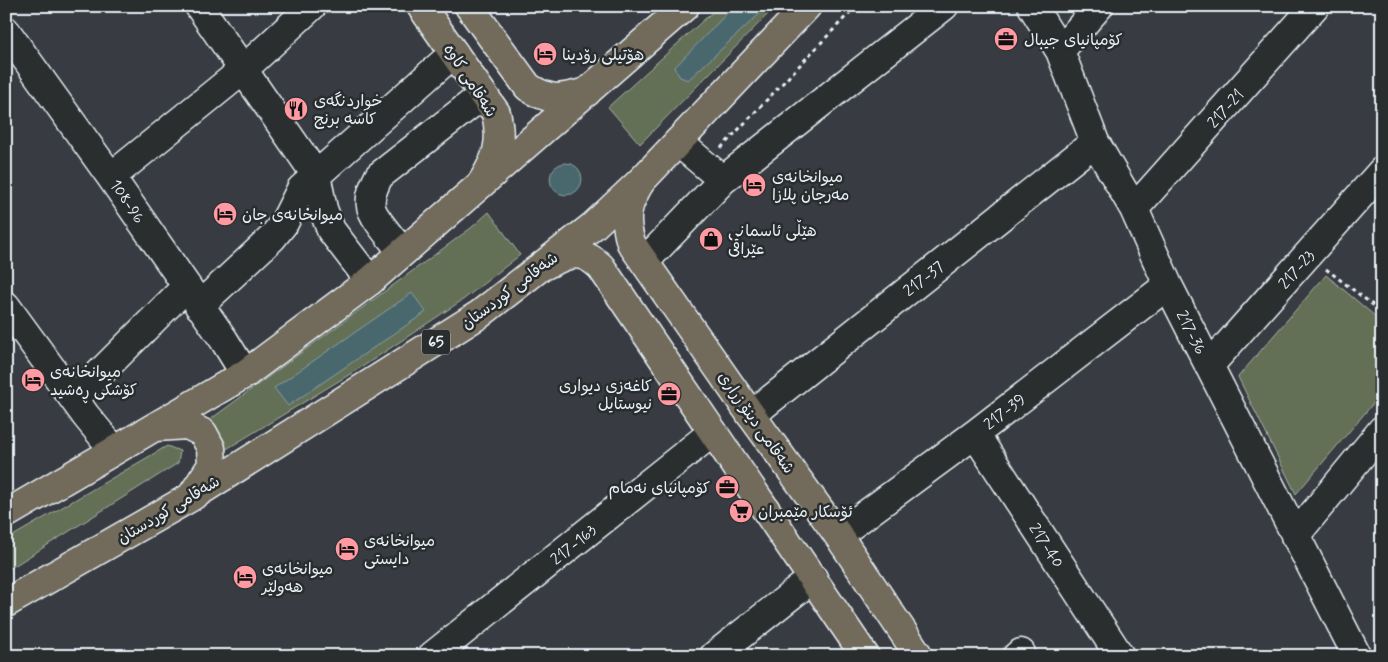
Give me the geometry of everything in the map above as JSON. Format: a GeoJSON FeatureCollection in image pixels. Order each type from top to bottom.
{"type":"FeatureCollection","features":[{"type":"Feature","properties":{"kind":"main road","name":"شەقامی کاوە"},"geometry":{"type":"LineString","coordinates":[[421,6],[496,113],[500,130],[498,150],[491,168],[480,186]]}},
{"type":"Feature","properties":{"kind":"main road"},"geometry":{"type":"LineString","coordinates":[[469,6],[528,88],[540,95],[556,99],[587,92]]}},
{"type":"Feature","properties":{"kind":"main road"},"geometry":{"type":"LineString","coordinates":[[6,514],[245,374],[370,281],[685,6]]}},
{"type":"Feature","properties":{"kind":"main road","name":"شەقامی کوردستان"},"geometry":{"type":"LineString","coordinates":[[6,603],[191,497],[480,314],[594,226],[641,181],[807,6]]}},
{"type":"Feature","properties":{"kind":"main road"},"geometry":{"type":"LineString","coordinates":[[483,94],[492,94],[504,90],[512,80],[512,66]]}},
{"type":"Feature","properties":{"kind":"main road","name":"شەقامی دینۆ زراری"},"geometry":{"type":"LineString","coordinates":[[641,181],[630,199],[626,214],[627,229],[632,243],[751,415],[838,535],[919,656]]}},
{"type":"Feature","properties":{"kind":"main road"},"geometry":{"type":"LineString","coordinates":[[544,265],[565,255],[576,254],[590,257],[601,267],[865,656]]}},
{"type":"Feature","properties":{"kind":"main road"},"geometry":{"type":"LineString","coordinates":[[616,288],[618,272],[623,266],[637,260],[645,261]]}},
{"type":"Feature","properties":{"kind":"main road"},"geometry":{"type":"LineString","coordinates":[[156,427],[188,425],[203,434],[211,448],[212,465],[191,497]]}},
{"type":"Feature","properties":{"kind":"street"},"geometry":{"type":"LineString","coordinates":[[199,6],[316,175],[323,209],[332,230],[370,281]]}},
{"type":"Feature","properties":{"kind":"street"},"geometry":{"type":"LineString","coordinates":[[112,177],[243,70],[312,6]]}},
{"type":"Feature","properties":{"kind":"street"},"geometry":{"type":"LineString","coordinates":[[645,261],[714,172],[944,6]]}},
{"type":"Feature","properties":{"kind":"street","name":"217-36"},"geometry":{"type":"LineString","coordinates":[[1032,6],[1060,51],[1095,142],[1134,209],[1168,285],[1357,656]]}},
{"type":"Feature","properties":{"kind":"street"},"geometry":{"type":"LineString","coordinates":[[1060,51],[1099,6]]}},
{"type":"Feature","properties":{"kind":"street","name":"217-21"},"geometry":{"type":"LineString","coordinates":[[1134,209],[1316,6]]}},
{"type":"Feature","properties":{"kind":"street","name":"108-96"},"geometry":{"type":"LineString","coordinates":[[6,31],[112,177],[224,340],[245,374]]}},
{"type":"Feature","properties":{"kind":"street"},"geometry":{"type":"LineString","coordinates":[[74,399],[193,296],[272,238],[284,223],[300,189],[454,53]]}},
{"type":"Feature","properties":{"kind":"street"},"geometry":{"type":"LineString","coordinates":[[402,252],[373,213],[370,205],[372,189],[379,176],[483,94]]}},
{"type":"Feature","properties":{"kind":"street"},"geometry":{"type":"LineString","coordinates":[[678,142],[714,172]]}},
{"type":"Feature","properties":{"kind":"street","name":"217-37"},"geometry":{"type":"LineString","coordinates":[[751,415],[1095,142]]}},
{"type":"Feature","properties":{"kind":"street","name":"217-23"},"geometry":{"type":"LineString","coordinates":[[1209,366],[1382,171]]}},
{"type":"Feature","properties":{"kind":"street","name":"217-39"},"geometry":{"type":"LineString","coordinates":[[838,535],[974,434],[1168,285]]}},
{"type":"Feature","properties":{"kind":"street"},"geometry":{"type":"LineString","coordinates":[[6,306],[114,450]]}},
{"type":"Feature","properties":{"kind":"street"},"geometry":{"type":"LineString","coordinates":[[1296,536],[1382,430]]}},
{"type":"Feature","properties":{"kind":"street","name":"217-163"},"geometry":{"type":"LineString","coordinates":[[432,656],[713,432]]}},
{"type":"Feature","properties":{"kind":"street","name":"217-40"},"geometry":{"type":"LineString","coordinates":[[974,434],[1120,656]]}},
{"type":"Feature","properties":{"kind":"street"},"geometry":{"type":"LineString","coordinates":[[714,656],[812,578]]}},
{"type":"Feature","properties":{"kind":"path"},"geometry":{"type":"LineString","coordinates":[[714,172],[856,6]]}},
{"type":"Feature","properties":{"kind":"path"},"geometry":{"type":"LineString","coordinates":[[1308,254],[1382,312]]}},
{"type":"Feature","properties":{"kind":"green space"},"geometry":{"type":"Polygon","coordinates":[[[719,6],[776,6],[640,144],[608,107],[719,6]]]}},
{"type":"Feature","properties":{"kind":"green space"},"geometry":{"type":"Polygon","coordinates":[[[489,212],[520,255],[464,299],[365,365],[220,453],[200,427],[471,228],[489,212]]]}},
{"type":"Feature","properties":{"kind":"green space"},"geometry":{"type":"Polygon","coordinates":[[[1326,275],[1382,322],[1382,393],[1296,494],[1238,377],[1326,275]]]}},
{"type":"Feature","properties":{"kind":"green space"},"geometry":{"type":"Polygon","coordinates":[[[167,446],[180,451],[178,463],[6,571],[6,540],[167,446]]]}},
{"type":"Feature","properties":{"kind":"water"},"geometry":{"type":"Polygon","coordinates":[[[734,6],[768,6],[688,80],[680,77],[674,68],[734,6]]]}},
{"type":"Feature","properties":{"kind":"water"},"geometry":{"type":"Polygon","coordinates":[[[566,163],[577,168],[582,179],[577,190],[566,195],[555,190],[550,179],[555,168],[566,163]]]}},
{"type":"Feature","properties":{"kind":"water"},"geometry":{"type":"Polygon","coordinates":[[[412,293],[426,312],[288,406],[274,388],[412,293]]]}},
{"type":"Feature","properties":{"kind":"place","name":"کۆمپانیای جیبال"},"geometry":{"type":"Point","coordinates":[1006,39]}},
{"type":"Feature","properties":{"kind":"place","name":"هۆتیلی رۆدینا"},"geometry":{"type":"Point","coordinates":[545,54]}},
{"type":"Feature","properties":{"kind":"place","name":"خواردنگەی کاسە برنج"},"geometry":{"type":"Point","coordinates":[296,109]}},
{"type":"Feature","properties":{"kind":"place","name":"میوانخانەی مەرجان پلازا"},"geometry":{"type":"Point","coordinates":[754,185]}},
{"type":"Feature","properties":{"kind":"place","name":"میوانخانەی جان"},"geometry":{"type":"Point","coordinates":[225,214]}},
{"type":"Feature","properties":{"kind":"place","name":"هێڵی ئاسمانی عێراقی"},"geometry":{"type":"Point","coordinates":[711,239]}},
{"type":"Feature","properties":{"kind":"place","name":"میوانخانەی کۆشکی ڕەشید"},"geometry":{"type":"Point","coordinates":[33,380]}},
{"type":"Feature","properties":{"kind":"place","name":"کاغەزی دیواری نیوستایل"},"geometry":{"type":"Point","coordinates":[669,394]}},
{"type":"Feature","properties":{"kind":"place","name":"کۆمپانیای نەمام"},"geometry":{"type":"Point","coordinates":[727,487]}},
{"type":"Feature","properties":{"kind":"place","name":"ئۆسکار مێمبران"},"geometry":{"type":"Point","coordinates":[741,511]}},
{"type":"Feature","properties":{"kind":"place","name":"میوانخانەی دایستی"},"geometry":{"type":"Point","coordinates":[347,549]}},
{"type":"Feature","properties":{"kind":"place","name":"میوانخانەی هەولێر"},"geometry":{"type":"Point","coordinates":[245,577]}}]}
